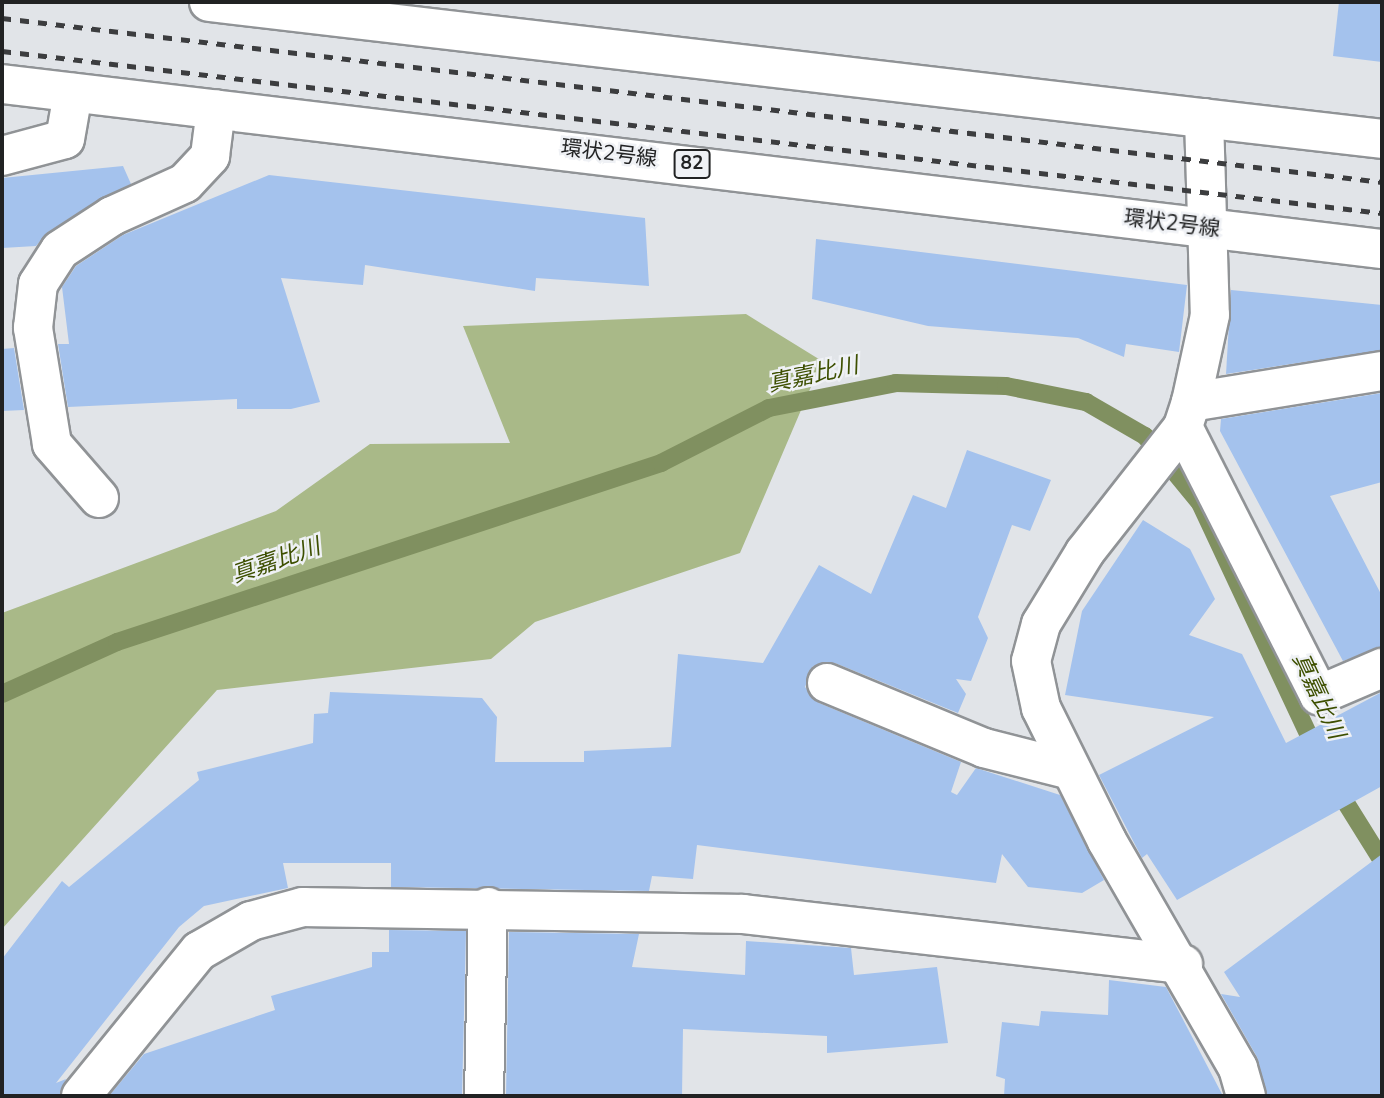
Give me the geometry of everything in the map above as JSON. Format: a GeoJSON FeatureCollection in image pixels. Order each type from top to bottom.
{"type":"FeatureCollection","features":[{"type":"Feature","properties":{"kind":"street"},"geometry":{"type":"LineString","coordinates":[[209,2],[1382,139]]}},
{"type":"Feature","properties":{"kind":"street","name":"環状2号線"},"geometry":{"type":"LineString","coordinates":[[2,84],[1382,249]]}},
{"type":"Feature","properties":{"kind":"street"},"geometry":{"type":"LineString","coordinates":[[2,156],[65,139],[73,93]]}},
{"type":"Feature","properties":{"kind":"street"},"geometry":{"type":"LineString","coordinates":[[99,498],[52,444],[33,328],[38,284],[60,250],[112,216],[185,183],[210,156],[216,109]]}},
{"type":"Feature","properties":{"kind":"street"},"geometry":{"type":"LineString","coordinates":[[1204,118],[1210,315],[1184,420],[1142,476],[1041,624],[1031,661],[1041,709],[1071,770],[1183,964],[1247,1096]]}},
{"type":"Feature","properties":{"kind":"street"},"geometry":{"type":"LineString","coordinates":[[1184,420],[1382,372]]}},
{"type":"Feature","properties":{"kind":"street"},"geometry":{"type":"LineString","coordinates":[[1184,420],[1319,695],[1382,668]]}},
{"type":"Feature","properties":{"kind":"street"},"geometry":{"type":"LineString","coordinates":[[827,683],[984,748],[1071,770]]}},
{"type":"Feature","properties":{"kind":"street"},"geometry":{"type":"LineString","coordinates":[[80,1096],[200,951],[251,921],[303,906],[488,906],[743,914],[1183,964]]}},
{"type":"Feature","properties":{"kind":"street"},"geometry":{"type":"LineString","coordinates":[[484,1096],[488,906]]}},
{"type":"Feature","properties":{"kind":"green space"},"geometry":{"type":"Polygon","coordinates":[[[746,314],[822,361],[740,553],[535,622],[491,659],[217,690],[2,929],[2,613],[276,511],[370,444],[510,443],[463,326],[746,314]]]}},
{"type":"Feature","properties":{"kind":"building"},"geometry":{"type":"Polygon","coordinates":[[[1339,2],[1382,2],[1382,62],[1333,56],[1339,2]]]}},
{"type":"Feature","properties":{"kind":"building"},"geometry":{"type":"Polygon","coordinates":[[[123,166],[131,184],[48,232],[36,246],[2,248],[2,178],[123,166]]]}},
{"type":"Feature","properties":{"kind":"building"},"geometry":{"type":"Polygon","coordinates":[[[269,175],[645,218],[649,286],[536,278],[535,291],[365,265],[363,285],[281,278],[320,402],[291,409],[237,409],[237,399],[68,407],[58,344],[69,344],[62,287],[76,266],[123,235],[269,175]]]}},
{"type":"Feature","properties":{"kind":"building"},"geometry":{"type":"Polygon","coordinates":[[[816,239],[1187,285],[1179,352],[1126,344],[1124,357],[1078,338],[928,326],[812,299],[816,239]]]}},
{"type":"Feature","properties":{"kind":"building"},"geometry":{"type":"Polygon","coordinates":[[[1231,290],[1382,305],[1382,350],[1226,374],[1231,290]]]}},
{"type":"Feature","properties":{"kind":"building"},"geometry":{"type":"Polygon","coordinates":[[[14,348],[24,410],[2,411],[2,349],[14,348]]]}},
{"type":"Feature","properties":{"kind":"building"},"geometry":{"type":"Polygon","coordinates":[[[1382,393],[1382,482],[1330,496],[1382,596],[1382,647],[1343,661],[1220,431],[1221,419],[1382,393]]]}},
{"type":"Feature","properties":{"kind":"building"},"geometry":{"type":"Polygon","coordinates":[[[967,450],[1051,480],[1030,531],[1012,525],[978,617],[988,638],[971,681],[956,679],[966,694],[958,713],[835,663],[813,666],[805,687],[819,703],[961,762],[951,792],[957,795],[976,768],[1060,795],[1104,880],[1082,893],[1028,887],[1002,854],[996,883],[697,845],[693,879],[652,876],[649,891],[391,887],[391,863],[283,863],[288,888],[204,906],[179,927],[56,1083],[66,1079],[60,1096],[2,1096],[2,959],[62,881],[69,887],[199,780],[197,772],[313,743],[314,714],[328,713],[330,692],[482,698],[497,717],[495,762],[584,762],[584,751],[671,747],[678,654],[763,663],[819,565],[871,594],[913,495],[946,508],[967,450]]]}},
{"type":"Feature","properties":{"kind":"building"},"geometry":{"type":"Polygon","coordinates":[[[1143,520],[1190,549],[1215,599],[1189,635],[1242,654],[1286,743],[1382,692],[1382,786],[1177,900],[1147,854],[1142,858],[1099,775],[1214,717],[1065,695],[1082,611],[1143,520]]]}},
{"type":"Feature","properties":{"kind":"building"},"geometry":{"type":"Polygon","coordinates":[[[1382,854],[1382,1096],[1267,1096],[1257,1057],[1221,994],[1240,997],[1224,972],[1382,854]]]}},
{"type":"Feature","properties":{"kind":"building"},"geometry":{"type":"Polygon","coordinates":[[[389,930],[466,931],[462,1096],[109,1096],[144,1054],[275,1010],[271,996],[372,967],[372,952],[389,952],[389,930]]]}},
{"type":"Feature","properties":{"kind":"building"},"geometry":{"type":"Polygon","coordinates":[[[509,932],[639,934],[632,967],[745,975],[746,941],[851,948],[854,975],[937,967],[948,1043],[827,1053],[827,1036],[683,1029],[682,1096],[506,1096],[509,932]]]}},
{"type":"Feature","properties":{"kind":"building"},"geometry":{"type":"Polygon","coordinates":[[[1109,980],[1166,987],[1223,1096],[1004,1096],[1005,1079],[996,1076],[1002,1022],[1039,1026],[1041,1011],[1108,1015],[1109,980]]]}},
{"type":"Feature","properties":{"kind":"waterway","name":"真嘉比川"},"geometry":{"type":"LineString","coordinates":[[2,694],[117,642],[661,463],[769,408],[896,383],[1006,386],[1086,402],[1145,436],[1200,503],[1317,753]]}},
{"type":"Feature","properties":{"kind":"waterway","name":"真嘉比川"},"geometry":{"type":"LineString","coordinates":[[1336,787],[1382,861]]}},
{"type":"Feature","properties":{"kind":"railway"},"geometry":{"type":"LineString","coordinates":[[2,18],[1382,182]]}},
{"type":"Feature","properties":{"kind":"railway"},"geometry":{"type":"LineString","coordinates":[[2,51],[1382,213]]}}]}
